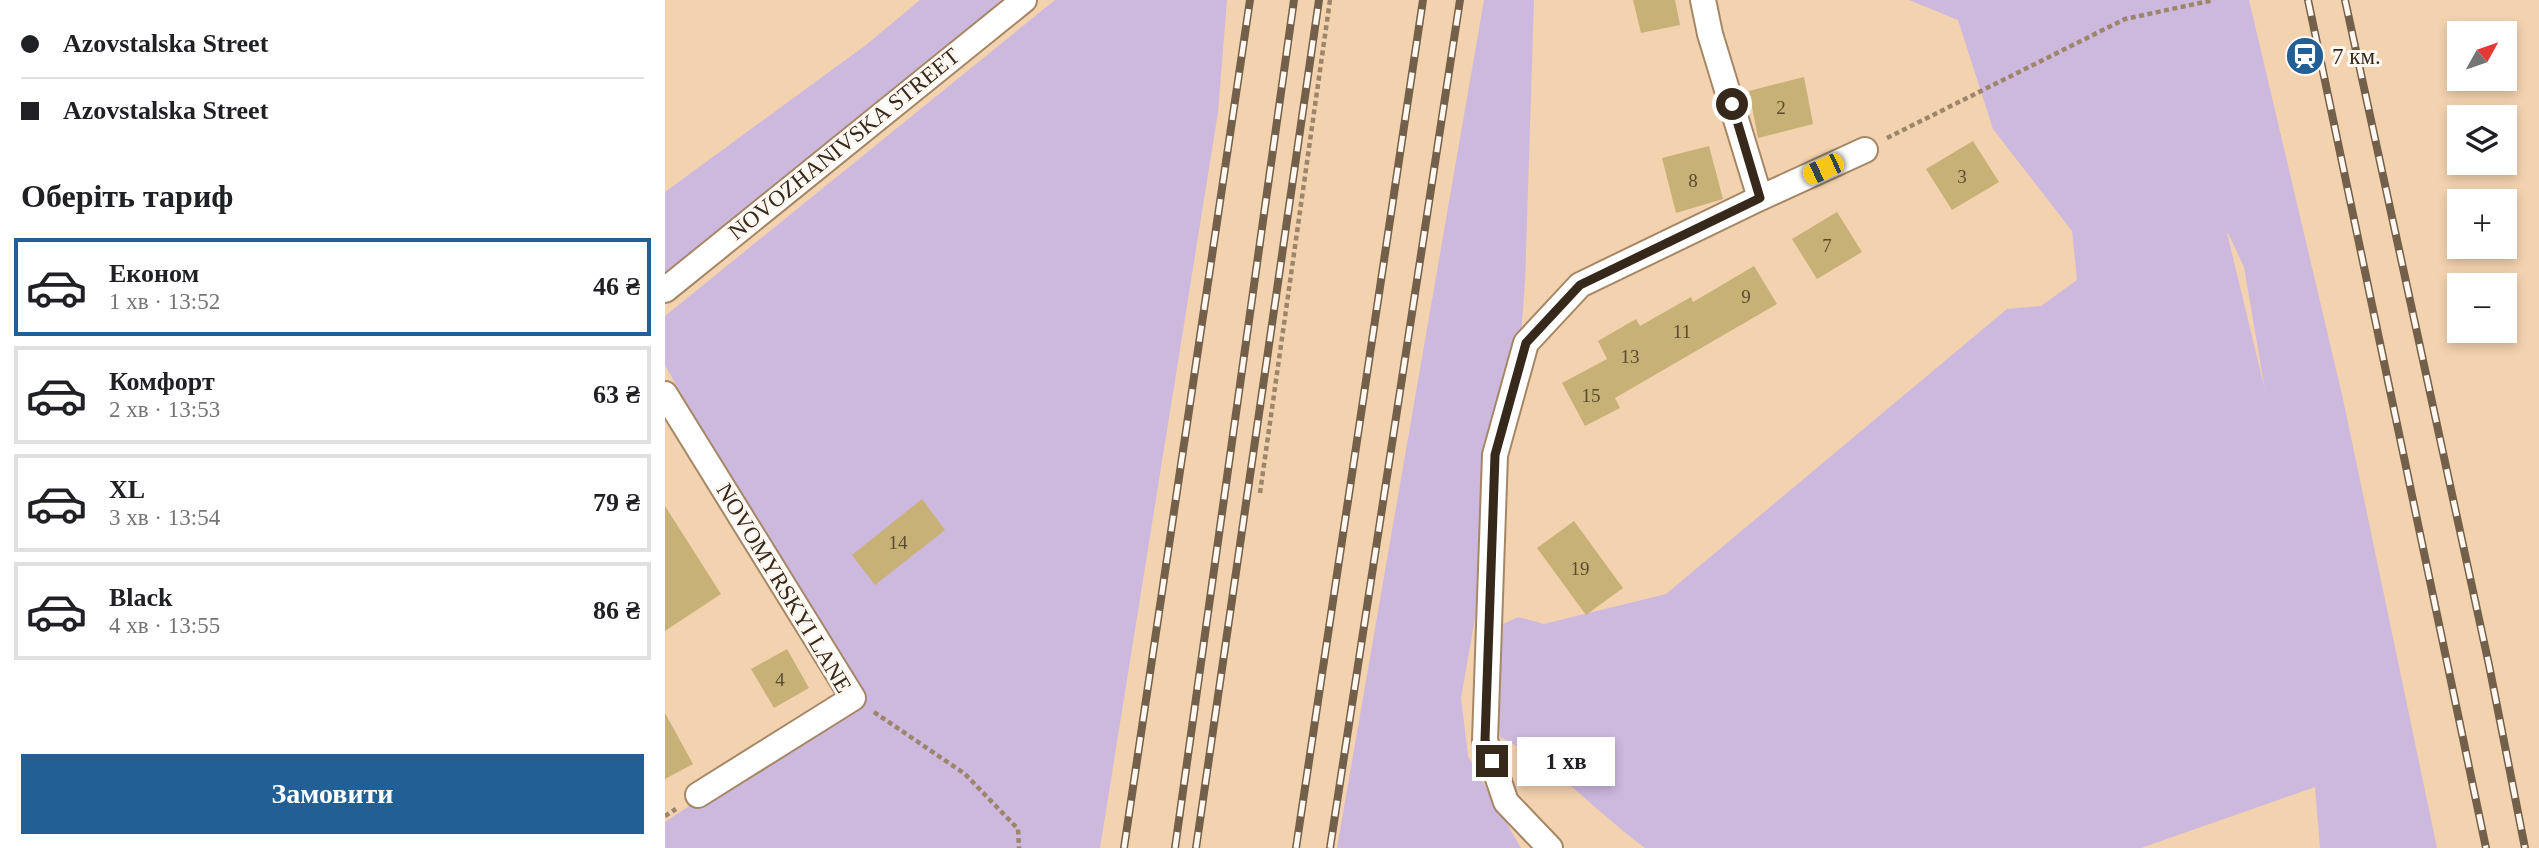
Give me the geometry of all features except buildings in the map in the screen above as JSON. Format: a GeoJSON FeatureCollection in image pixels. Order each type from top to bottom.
{"type":"FeatureCollection","features":[{"type":"Feature","properties":{"kind":"street","name":"NOVOZHANIVSKA STREET"},"geometry":{"type":"LineString","coordinates":[[665,290],[1024,0]]}},
{"type":"Feature","properties":{"kind":"street"},"geometry":{"type":"LineString","coordinates":[[1703,0],[1710,34],[1760,198]]}},
{"type":"Feature","properties":{"kind":"street"},"geometry":{"type":"LineString","coordinates":[[1550,848],[1506,802],[1485,740],[1495,455],[1526,343],[1580,285],[1865,150]]}},
{"type":"Feature","properties":{"kind":"street","name":"NOVOMYRSKYI LANE"},"geometry":{"type":"LineString","coordinates":[[665,394],[853,698],[698,795]]}},
{"type":"Feature","properties":{"kind":"path"},"geometry":{"type":"LineString","coordinates":[[1260,493],[1330,0]]}},
{"type":"Feature","properties":{"kind":"path"},"geometry":{"type":"LineString","coordinates":[[1865,150],[2125,19],[2214,0]]}},
{"type":"Feature","properties":{"kind":"path"},"geometry":{"type":"LineString","coordinates":[[853,698],[965,774],[1018,828],[1019,848]]}},
{"type":"Feature","properties":{"kind":"shaded area"},"geometry":{"type":"Polygon","coordinates":[[[920,0],[1025,0],[665,290],[665,192],[866,45],[920,0]]]}},
{"type":"Feature","properties":{"kind":"shaded area"},"geometry":{"type":"Polygon","coordinates":[[[1055,0],[1227,0],[1218,112],[1100,848],[665,848],[665,822],[853,698],[665,365],[665,316],[1055,0]]]}},
{"type":"Feature","properties":{"kind":"shaded area"},"geometry":{"type":"Polygon","coordinates":[[[1484,0],[1534,0],[1525,283],[1518,373],[1461,698],[1468,756],[1521,848],[1337,848],[1484,0]]]}},
{"type":"Feature","properties":{"kind":"shaded area"},"geometry":{"type":"Polygon","coordinates":[[[1909,0],[2249,0],[2343,399],[2437,848],[2320,848],[2315,787],[2141,848],[1645,848],[1557,774],[1500,737],[1489,631],[1518,617],[1544,624],[1666,594],[2007,309],[2041,306],[2077,280],[2072,231],[1993,129],[1958,20],[1909,0]],[[2227,233],[2265,390],[2244,267],[2227,233]]]}},
{"type":"Feature","properties":{"kind":"railway"},"geometry":{"type":"LineString","coordinates":[[1124,848],[1250,0]]}},
{"type":"Feature","properties":{"kind":"railway"},"geometry":{"type":"LineString","coordinates":[[1175,848],[1294,0]]}},
{"type":"Feature","properties":{"kind":"railway"},"geometry":{"type":"LineString","coordinates":[[1196,848],[1319,0]]}},
{"type":"Feature","properties":{"kind":"railway"},"geometry":{"type":"LineString","coordinates":[[1296,848],[1423,0]]}},
{"type":"Feature","properties":{"kind":"railway"},"geometry":{"type":"LineString","coordinates":[[1330,848],[1460,0]]}},
{"type":"Feature","properties":{"kind":"railway"},"geometry":{"type":"LineString","coordinates":[[2308,0],[2486,848]]}},
{"type":"Feature","properties":{"kind":"railway"},"geometry":{"type":"LineString","coordinates":[[2345,0],[2489,665],[2525,848]]}},
{"type":"Feature","properties":{"kind":"place","name":"7 км."},"geometry":{"type":"Point","coordinates":[2305,56]}},
{"type":"Feature","properties":{"kind":"route"},"geometry":{"type":"LineString","coordinates":[[1492,761],[1485,740],[1495,455],[1526,343],[1580,285],[1760,198],[1732,104]]}}]}
